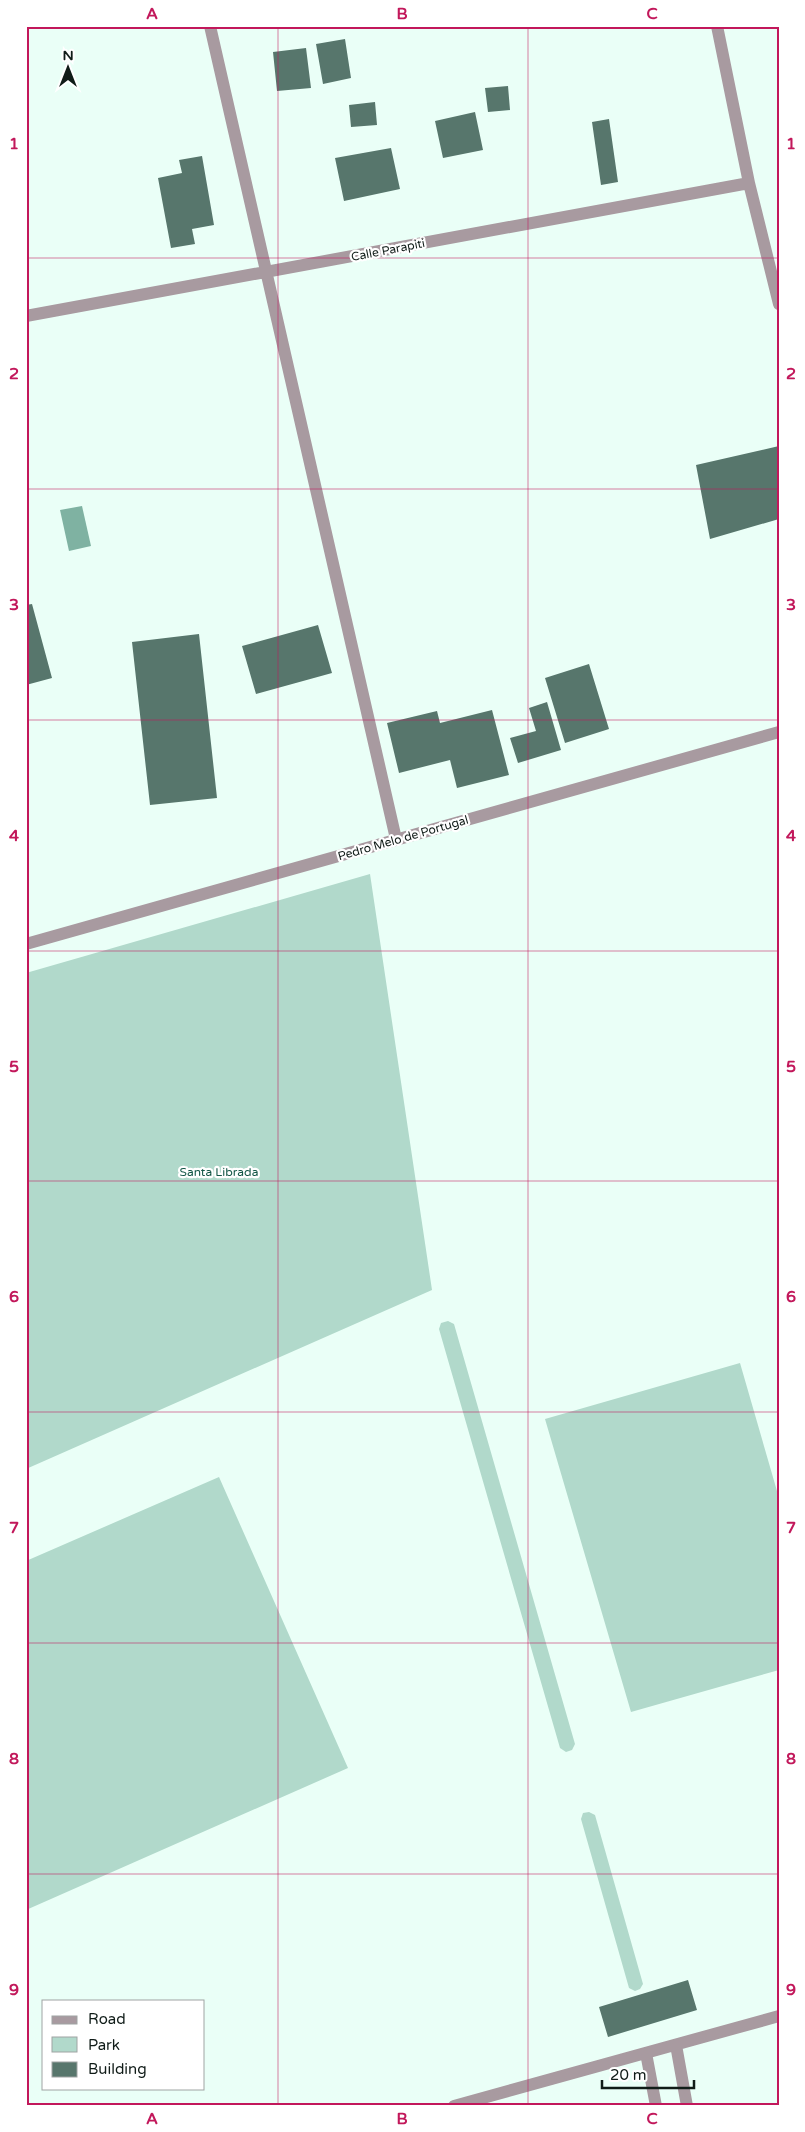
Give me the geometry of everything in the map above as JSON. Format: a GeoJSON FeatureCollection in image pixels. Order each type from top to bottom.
{"type":"FeatureCollection","features":[{"type":"Feature","properties":{"kind":"street"},"geometry":{"type":"LineString","coordinates":[[210,26],[396,839]]}},
{"type":"Feature","properties":{"kind":"street"},"geometry":{"type":"LineString","coordinates":[[717,26],[749,182],[779,304]]}},
{"type":"Feature","properties":{"kind":"street","name":"Calle Parapiti"},"geometry":{"type":"LineString","coordinates":[[26,316],[749,182]]}},
{"type":"Feature","properties":{"kind":"street","name":"Pedro Melo de Portugal"},"geometry":{"type":"LineString","coordinates":[[26,944],[779,732]]}},
{"type":"Feature","properties":{"kind":"street"},"geometry":{"type":"LineString","coordinates":[[454,2106],[779,2016]]}},
{"type":"Feature","properties":{"kind":"street"},"geometry":{"type":"LineString","coordinates":[[676,2045],[687,2106]]}},
{"type":"Feature","properties":{"kind":"street"},"geometry":{"type":"LineString","coordinates":[[646,2053],[656,2106]]}},
{"type":"Feature","properties":{"kind":"green space","name":"Santa Librada"},"geometry":{"type":"Polygon","coordinates":[[[370,874],[432,1290],[26,1469],[26,973],[370,874]]]}},
{"type":"Feature","properties":{"kind":"green space"},"geometry":{"type":"Polygon","coordinates":[[[448,1321],[454,1324],[575,1744],[572,1750],[566,1752],[560,1748],[439,1329],[441,1323],[448,1321]]]}},
{"type":"Feature","properties":{"kind":"green space"},"geometry":{"type":"Polygon","coordinates":[[[740,1363],[779,1498],[779,1670],[631,1712],[545,1419],[740,1363]]]}},
{"type":"Feature","properties":{"kind":"green space"},"geometry":{"type":"Polygon","coordinates":[[[219,1477],[348,1768],[26,1910],[26,1561],[219,1477]]]}},
{"type":"Feature","properties":{"kind":"green space"},"geometry":{"type":"Polygon","coordinates":[[[589,1812],[595,1815],[643,1984],[640,1989],[635,1991],[629,1988],[581,1819],[583,1813],[589,1812]]]}},
{"type":"Feature","properties":{"kind":"shaded area"},"geometry":{"type":"Polygon","coordinates":[[[82,506],[91,546],[69,551],[60,510],[82,506]]]}},
{"type":"Feature","properties":{"kind":"building"},"geometry":{"type":"Polygon","coordinates":[[[345,39],[351,78],[323,84],[316,44],[345,39]]]}},
{"type":"Feature","properties":{"kind":"building"},"geometry":{"type":"Polygon","coordinates":[[[306,48],[311,88],[277,91],[273,52],[306,48]]]}},
{"type":"Feature","properties":{"kind":"building"},"geometry":{"type":"Polygon","coordinates":[[[508,86],[510,110],[488,112],[485,88],[508,86]]]}},
{"type":"Feature","properties":{"kind":"building"},"geometry":{"type":"Polygon","coordinates":[[[375,102],[377,125],[351,127],[349,105],[375,102]]]}},
{"type":"Feature","properties":{"kind":"building"},"geometry":{"type":"Polygon","coordinates":[[[475,112],[483,150],[443,158],[435,121],[475,112]]]}},
{"type":"Feature","properties":{"kind":"building"},"geometry":{"type":"Polygon","coordinates":[[[609,119],[618,182],[601,185],[592,122],[609,119]]]}},
{"type":"Feature","properties":{"kind":"building"},"geometry":{"type":"Polygon","coordinates":[[[391,148],[400,189],[344,201],[335,158],[391,148]]]}},
{"type":"Feature","properties":{"kind":"building"},"geometry":{"type":"Polygon","coordinates":[[[202,156],[214,225],[192,229],[195,244],[171,248],[158,178],[182,173],[179,160],[202,156]]]}},
{"type":"Feature","properties":{"kind":"building"},"geometry":{"type":"Polygon","coordinates":[[[779,446],[779,519],[710,539],[696,465],[779,446]]]}},
{"type":"Feature","properties":{"kind":"building"},"geometry":{"type":"Polygon","coordinates":[[[32,604],[52,678],[26,685],[26,605],[32,604]]]}},
{"type":"Feature","properties":{"kind":"building"},"geometry":{"type":"Polygon","coordinates":[[[318,625],[332,673],[256,694],[242,646],[318,625]]]}},
{"type":"Feature","properties":{"kind":"building"},"geometry":{"type":"Polygon","coordinates":[[[199,634],[217,798],[150,805],[132,642],[199,634]]]}},
{"type":"Feature","properties":{"kind":"building"},"geometry":{"type":"Polygon","coordinates":[[[589,664],[609,729],[565,743],[545,678],[589,664]]]}},
{"type":"Feature","properties":{"kind":"building"},"geometry":{"type":"Polygon","coordinates":[[[547,702],[561,750],[518,763],[510,738],[536,731],[529,708],[547,702]]]}},
{"type":"Feature","properties":{"kind":"building"},"geometry":{"type":"Polygon","coordinates":[[[492,710],[509,775],[457,788],[450,760],[399,773],[387,723],[437,711],[440,723],[492,710]]]}},
{"type":"Feature","properties":{"kind":"building"},"geometry":{"type":"Polygon","coordinates":[[[688,1980],[697,2010],[608,2037],[599,2007],[688,1980]]]}}]}
